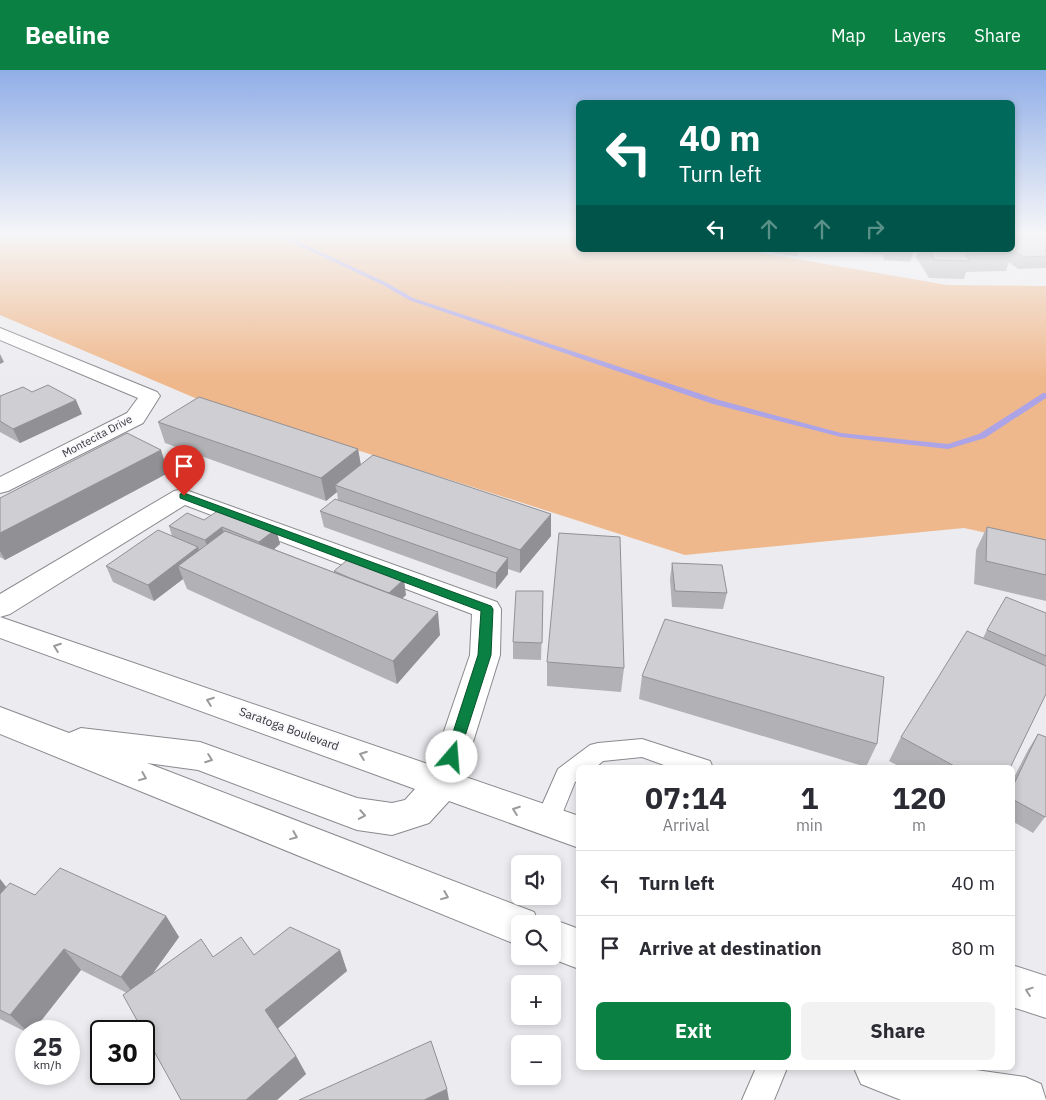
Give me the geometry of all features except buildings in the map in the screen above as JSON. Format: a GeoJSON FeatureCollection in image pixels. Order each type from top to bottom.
{"type":"FeatureCollection","features":[{"type":"Feature","properties":{"kind":"main road","name":"Montecita Drive"},"geometry":{"type":"LineString","coordinates":[[0,333],[150,396],[135,418],[0,486]]}},
{"type":"Feature","properties":{"kind":"main road"},"geometry":{"type":"LineString","coordinates":[[0,607],[184,496],[487,609],[485,655],[443,784],[416,812],[392,818],[366,816],[200,756],[40,736]]}},
{"type":"Feature","properties":{"kind":"main road","name":"Saratoga Boulevard"},"geometry":{"type":"LineString","coordinates":[[0,627],[576,831]]}},
{"type":"Feature","properties":{"kind":"main road"},"geometry":{"type":"LineString","coordinates":[[0,720],[511,922]]}},
{"type":"Feature","properties":{"kind":"main road"},"geometry":{"type":"LineString","coordinates":[[561,942],[576,948]]}},
{"type":"Feature","properties":{"kind":"main road"},"geometry":{"type":"LineString","coordinates":[[1015,987],[1046,997]]}},
{"type":"Feature","properties":{"kind":"main road"},"geometry":{"type":"LineString","coordinates":[[897,1076],[959,1100]]}},
{"type":"Feature","properties":{"kind":"main road"},"geometry":{"type":"LineString","coordinates":[[897,1076],[1024,1100]]}},
{"type":"Feature","properties":{"kind":"lane"},"geometry":{"type":"LineString","coordinates":[[581,765],[598,752],[642,748],[693,765]]}},
{"type":"Feature","properties":{"kind":"lane"},"geometry":{"type":"LineString","coordinates":[[547,821],[566,776],[576,768]]}},
{"type":"Feature","properties":{"kind":"lane"},"geometry":{"type":"LineString","coordinates":[[758,1100],[771,1070]]}},
{"type":"Feature","properties":{"kind":"shaded area"},"geometry":{"type":"Polygon","coordinates":[[[0,283],[936,283],[947,285],[1046,286],[1046,546],[964,528],[685,555],[195,398],[0,315],[0,283]]]}},
{"type":"Feature","properties":{"kind":"waterway"},"geometry":{"type":"LineString","coordinates":[[383,283],[411,299],[716,402],[841,435],[948,447],[982,436],[1046,395]]}},
{"type":"Feature","properties":{"kind":"route"},"geometry":{"type":"LineString","coordinates":[[184,496],[487,609],[485,655],[452,757]]}}]}
